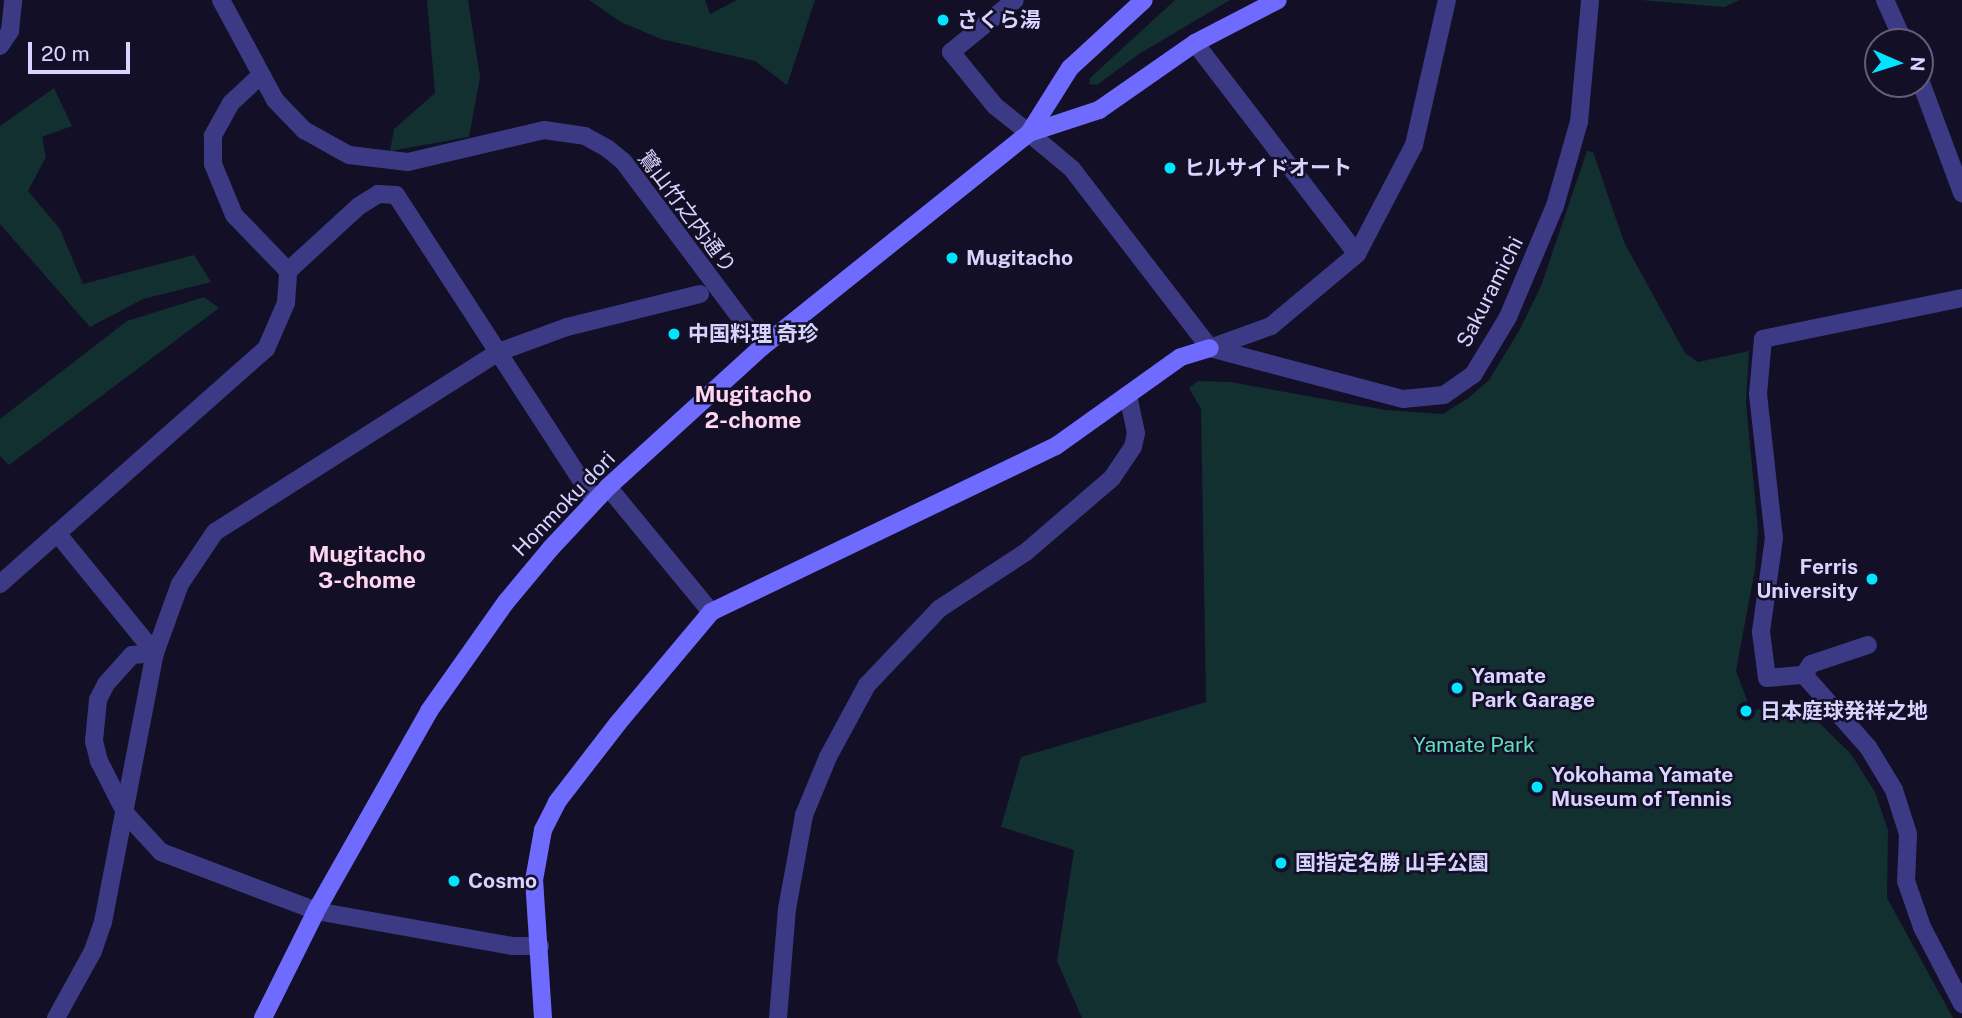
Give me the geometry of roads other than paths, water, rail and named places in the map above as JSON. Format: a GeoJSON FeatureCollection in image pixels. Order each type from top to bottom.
{"type":"FeatureCollection","features":[{"type":"Feature","properties":{"kind":"street"},"geometry":{"type":"LineString","coordinates":[[0,46],[10,31],[13,0]]}},
{"type":"Feature","properties":{"kind":"street","name":"鷺山竹之内通り"},"geometry":{"type":"LineString","coordinates":[[221,0],[275,100],[304,130],[349,155],[378,162],[438,158],[520,133],[544,130],[567,132],[597,142],[623,161],[762,347]]}},
{"type":"Feature","properties":{"kind":"street"},"geometry":{"type":"LineString","coordinates":[[1015,0],[951,52],[995,106],[1072,169],[1210,348]]}},
{"type":"Feature","properties":{"kind":"street","name":"Honmoku dori"},"geometry":{"type":"LineString","coordinates":[[263,1018],[316,911],[429,710],[506,601],[595,500],[762,347],[1029,132],[1070,68],[1144,0]]}},
{"type":"Feature","properties":{"kind":"street","name":"Honmoku dori"},"geometry":{"type":"LineString","coordinates":[[1029,132],[1099,110],[1195,43],[1278,0]]}},
{"type":"Feature","properties":{"kind":"street"},"geometry":{"type":"LineString","coordinates":[[543,1018],[534,880],[542,830],[558,802],[618,723],[711,612],[1056,446],[1181,357],[1271,326],[1357,254],[1414,145],[1447,0]]}},
{"type":"Feature","properties":{"kind":"street","name":"Sakuramichi"},"geometry":{"type":"LineString","coordinates":[[1210,348],[1403,399],[1444,395],[1473,375],[1508,317],[1555,206],[1579,122],[1590,0]]}},
{"type":"Feature","properties":{"kind":"street"},"geometry":{"type":"LineString","coordinates":[[1885,0],[1898,28]]}},
{"type":"Feature","properties":{"kind":"street"},"geometry":{"type":"LineString","coordinates":[[1195,43],[1357,254]]}},
{"type":"Feature","properties":{"kind":"street"},"geometry":{"type":"LineString","coordinates":[[261,75],[222,115],[213,136],[213,164],[234,215],[288,271]]}},
{"type":"Feature","properties":{"kind":"street"},"geometry":{"type":"LineString","coordinates":[[1927,98],[1962,193]]}},
{"type":"Feature","properties":{"kind":"street"},"geometry":{"type":"LineString","coordinates":[[0,584],[266,349],[286,303],[288,271],[359,206],[378,194],[396,195],[595,500]]}},
{"type":"Feature","properties":{"kind":"street"},"geometry":{"type":"LineString","coordinates":[[56,1018],[96,941],[126,814],[155,653],[180,584],[215,532],[499,352],[567,327],[700,294]]}},
{"type":"Feature","properties":{"kind":"street"},"geometry":{"type":"LineString","coordinates":[[1804,675],[1766,678],[1762,661],[1761,632],[1774,538],[1758,394],[1763,339],[1962,298]]}},
{"type":"Feature","properties":{"kind":"street"},"geometry":{"type":"LineString","coordinates":[[778,1018],[787,909],[804,815],[867,685],[939,609],[1026,552],[1112,478],[1133,447],[1136,433],[1128,395]]}},
{"type":"Feature","properties":{"kind":"street"},"geometry":{"type":"LineString","coordinates":[[608,488],[711,612]]}},
{"type":"Feature","properties":{"kind":"street"},"geometry":{"type":"LineString","coordinates":[[57,533],[155,653]]}},
{"type":"Feature","properties":{"kind":"street"},"geometry":{"type":"LineString","coordinates":[[1804,675],[1811,664],[1868,645]]}},
{"type":"Feature","properties":{"kind":"street"},"geometry":{"type":"LineString","coordinates":[[155,653],[132,655],[98,700],[94,741],[99,761],[126,814],[161,852],[316,911],[486,942],[540,946]]}},
{"type":"Feature","properties":{"kind":"street"},"geometry":{"type":"LineString","coordinates":[[1804,675],[1848,722],[1894,790],[1908,834],[1906,881],[1922,928],[1962,1004]]}},
{"type":"Feature","properties":{"kind":"place","name":"さくら湯"},"geometry":{"type":"Point","coordinates":[943,20]}},
{"type":"Feature","properties":{"kind":"place","name":"ヒルサイドオート"},"geometry":{"type":"Point","coordinates":[1170,168]}},
{"type":"Feature","properties":{"kind":"place","name":"Mugitacho"},"geometry":{"type":"Point","coordinates":[952,258]}},
{"type":"Feature","properties":{"kind":"place","name":"中国料理 奇珍"},"geometry":{"type":"Point","coordinates":[674,334]}},
{"type":"Feature","properties":{"kind":"place","name":"Ferris University"},"geometry":{"type":"Point","coordinates":[1872,579]}},
{"type":"Feature","properties":{"kind":"place","name":"Yamate Park Garage"},"geometry":{"type":"Point","coordinates":[1457,688]}},
{"type":"Feature","properties":{"kind":"place","name":"日本庭球発祥之地"},"geometry":{"type":"Point","coordinates":[1746,711]}},
{"type":"Feature","properties":{"kind":"place","name":"Yokohama Yamate Museum of Tennis"},"geometry":{"type":"Point","coordinates":[1537,787]}},
{"type":"Feature","properties":{"kind":"place","name":"国指定名勝 山手公園"},"geometry":{"type":"Point","coordinates":[1281,863]}},
{"type":"Feature","properties":{"kind":"place","name":"Cosmo"},"geometry":{"type":"Point","coordinates":[454,881]}},
{"type":"Feature","properties":{"kind":"district","name":"Mugitacho 2-chome"},"geometry":{"type":"Point","coordinates":[753,407]}},
{"type":"Feature","properties":{"kind":"district","name":"Mugitacho 3-chome"},"geometry":{"type":"Point","coordinates":[367,567]}},
{"type":"Feature","properties":{"kind":"park label","name":"Yamate Park"},"geometry":{"type":"Point","coordinates":[1474,745]}}]}
